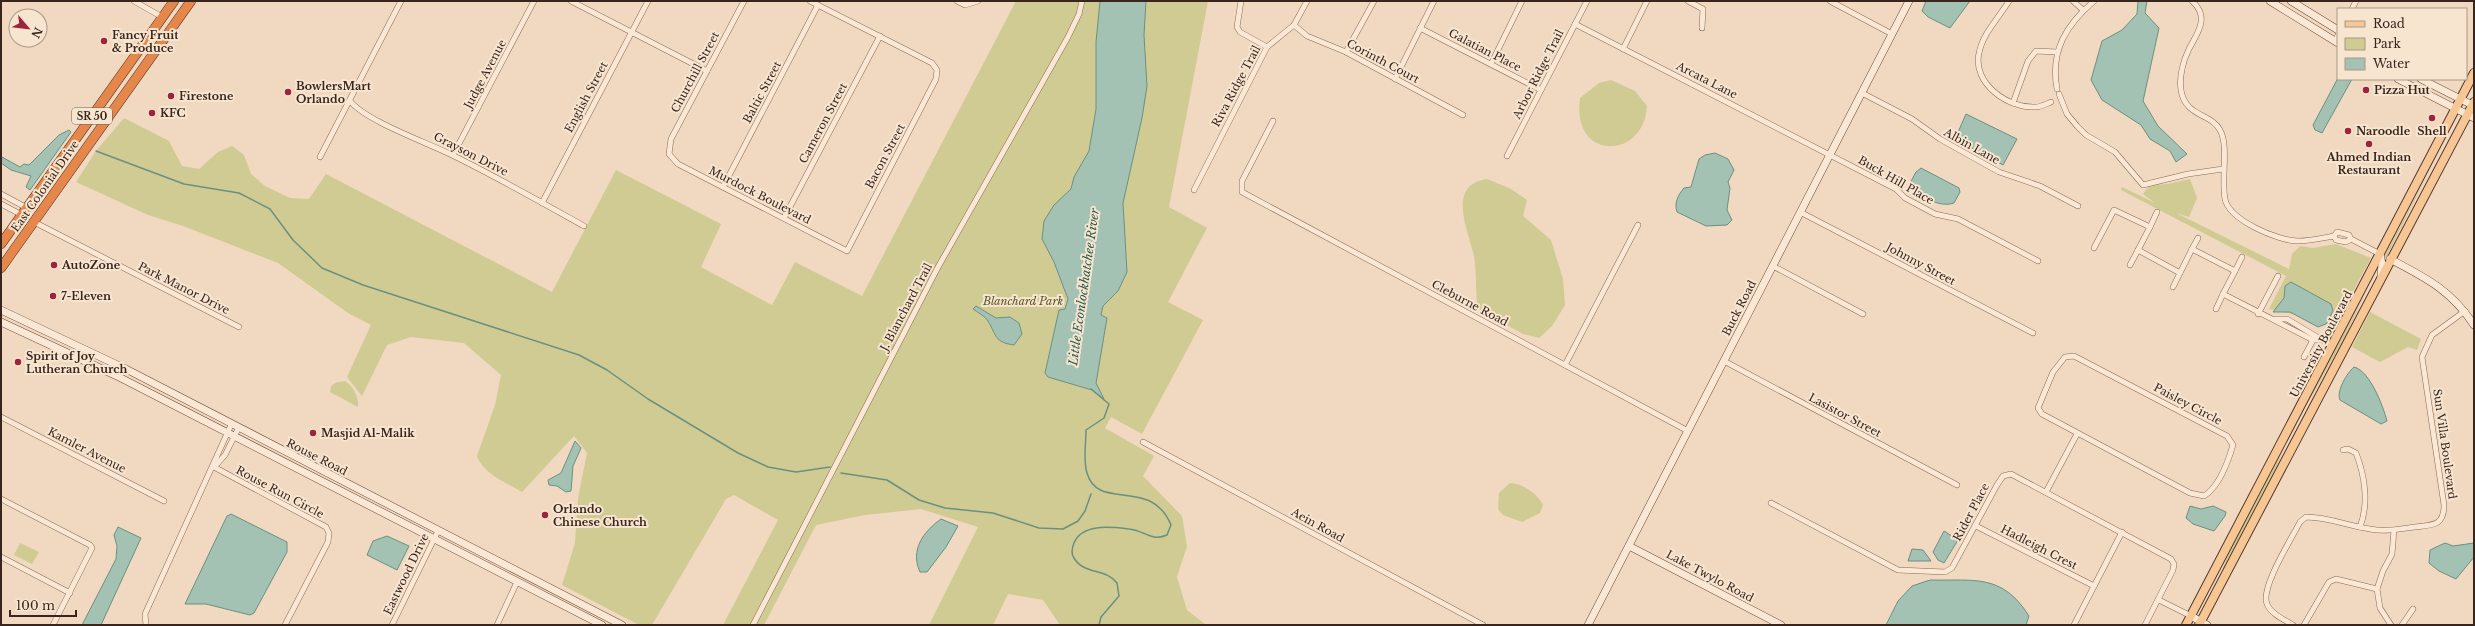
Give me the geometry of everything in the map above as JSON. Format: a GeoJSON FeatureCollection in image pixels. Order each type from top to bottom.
{"type":"FeatureCollection","features":[{"type":"Feature","properties":{"kind":"highway","name":"East Colonial Drive"},"geometry":{"type":"LineString","coordinates":[[1,268],[191,1]]}},
{"type":"Feature","properties":{"kind":"highway","name":"East Colonial Drive"},"geometry":{"type":"LineString","coordinates":[[1,244],[173,2]]}},
{"type":"Feature","properties":{"kind":"highway"},"geometry":{"type":"LineString","coordinates":[[173,2],[170,19],[174,26]]}},
{"type":"Feature","properties":{"kind":"highway"},"geometry":{"type":"LineString","coordinates":[[161,43],[165,26],[162,17]]}},
{"type":"Feature","properties":{"kind":"highway"},"geometry":{"type":"LineString","coordinates":[[90,118],[94,126],[90,144]]}},
{"type":"Feature","properties":{"kind":"main road","name":"University Boulevard"},"geometry":{"type":"LineString","coordinates":[[2186,625],[2474,73]]}},
{"type":"Feature","properties":{"kind":"main road","name":"University Boulevard"},"geometry":{"type":"LineString","coordinates":[[2202,624],[2282,464],[2390,259],[2471,117],[2474,104]]}},
{"type":"Feature","properties":{"kind":"main road"},"geometry":{"type":"LineString","coordinates":[[2282,464],[2304,416],[2303,410],[2300,408]]}},
{"type":"Feature","properties":{"kind":"street"},"geometry":{"type":"LineString","coordinates":[[134,1],[162,17]]}},
{"type":"Feature","properties":{"kind":"street"},"geometry":{"type":"LineString","coordinates":[[320,157],[401,1]]}},
{"type":"Feature","properties":{"kind":"street","name":"Judge Avenue"},"geometry":{"type":"LineString","coordinates":[[453,155],[534,1]]}},
{"type":"Feature","properties":{"kind":"street"},"geometry":{"type":"LineString","coordinates":[[571,1],[707,71]]}},
{"type":"Feature","properties":{"kind":"street","name":"English Street"},"geometry":{"type":"LineString","coordinates":[[542,203],[648,1]]}},
{"type":"Feature","properties":{"kind":"street","name":"Churchill Street"},"geometry":{"type":"LineString","coordinates":[[669,154],[671,139],[744,1]]}},
{"type":"Feature","properties":{"kind":"street"},"geometry":{"type":"LineString","coordinates":[[810,1],[880,36]]}},
{"type":"Feature","properties":{"kind":"street"},"geometry":{"type":"LineString","coordinates":[[957,1],[965,5],[978,1]]}},
{"type":"Feature","properties":{"kind":"street","name":"J. Blanchard Trail"},"geometry":{"type":"LineString","coordinates":[[753,625],[937,269],[1068,37],[1079,14],[1082,1]]}},
{"type":"Feature","properties":{"kind":"street"},"geometry":{"type":"LineString","coordinates":[[1241,1],[1237,27],[1240,32],[1267,47]]}},
{"type":"Feature","properties":{"kind":"street","name":"Riva Ridge Trail"},"geometry":{"type":"LineString","coordinates":[[1194,190],[1267,47],[1294,25],[1307,1]]}},
{"type":"Feature","properties":{"kind":"street"},"geometry":{"type":"LineString","coordinates":[[1346,52],[1374,1]]}},
{"type":"Feature","properties":{"kind":"street"},"geometry":{"type":"LineString","coordinates":[[1395,79],[1434,1]]}},
{"type":"Feature","properties":{"kind":"street"},"geometry":{"type":"LineString","coordinates":[[1491,64],[1522,1]]}},
{"type":"Feature","properties":{"kind":"street","name":"Arbor Ridge Trail"},"geometry":{"type":"LineString","coordinates":[[1507,156],[1587,1]]}},
{"type":"Feature","properties":{"kind":"street"},"geometry":{"type":"LineString","coordinates":[[1623,49],[1647,1]]}},
{"type":"Feature","properties":{"kind":"street"},"geometry":{"type":"LineString","coordinates":[[1688,1],[1703,9],[1702,28]]}},
{"type":"Feature","properties":{"kind":"street"},"geometry":{"type":"LineString","coordinates":[[1830,1],[1892,34]]}},
{"type":"Feature","properties":{"kind":"street","name":"Buck Road"},"geometry":{"type":"LineString","coordinates":[[1588,625],[1909,1]]}},
{"type":"Feature","properties":{"kind":"street"},"geometry":{"type":"LineString","coordinates":[[2009,1],[1983,38],[1978,56],[1980,70],[1985,82],[1996,95],[2013,103],[2037,107],[2051,102]]}},
{"type":"Feature","properties":{"kind":"street"},"geometry":{"type":"LineString","coordinates":[[2073,1],[2083,10]]}},
{"type":"Feature","properties":{"kind":"street"},"geometry":{"type":"LineString","coordinates":[[2094,1],[2068,26],[2057,52],[2055,78],[2058,91],[2067,114],[2086,135],[2115,152],[2144,185],[2188,174],[2223,169]]}},
{"type":"Feature","properties":{"kind":"street"},"geometry":{"type":"LineString","coordinates":[[2192,1],[2200,11],[2202,24],[2185,58],[2181,77],[2181,91],[2185,102],[2193,111],[2220,128],[2224,138],[2223,169],[2225,200],[2229,209],[2263,232],[2282,239],[2298,241],[2334,236],[2336,240],[2346,242],[2351,239],[2380,254],[2382,264],[2381,276]]}},
{"type":"Feature","properties":{"kind":"street"},"geometry":{"type":"LineString","coordinates":[[2270,1],[2337,40]]}},
{"type":"Feature","properties":{"kind":"street"},"geometry":{"type":"LineString","coordinates":[[2291,1],[2337,29]]}},
{"type":"Feature","properties":{"kind":"street","name":"Baltic Street"},"geometry":{"type":"LineString","coordinates":[[723,187],[818,5]]}},
{"type":"Feature","properties":{"kind":"street","name":"Arcata Lane"},"geometry":{"type":"LineString","coordinates":[[1575,24],[1830,155]]}},
{"type":"Feature","properties":{"kind":"street","name":"Corinth Court"},"geometry":{"type":"LineString","coordinates":[[1294,25],[1307,36],[1346,52],[1463,114]]}},
{"type":"Feature","properties":{"kind":"street","name":"Galatian Place"},"geometry":{"type":"LineString","coordinates":[[1420,28],[1541,90]]}},
{"type":"Feature","properties":{"kind":"street","name":"Bacon Street"},"geometry":{"type":"LineString","coordinates":[[846,251],[936,79],[937,70],[932,63],[880,36]]}},
{"type":"Feature","properties":{"kind":"street","name":"Cameron Street"},"geometry":{"type":"LineString","coordinates":[[784,218],[880,36]]}},
{"type":"Feature","properties":{"kind":"street"},"geometry":{"type":"LineString","coordinates":[[2013,103],[2028,61],[2036,51],[2057,52]]}},
{"type":"Feature","properties":{"kind":"street"},"geometry":{"type":"LineString","coordinates":[[2400,80],[2471,117]]}},
{"type":"Feature","properties":{"kind":"street"},"geometry":{"type":"LineString","coordinates":[[2423,80],[2474,104]]}},
{"type":"Feature","properties":{"kind":"street","name":"Albin Lane"},"geometry":{"type":"LineString","coordinates":[[1862,93],[1912,119],[1940,139],[1999,172],[2040,186],[2078,206]]}},
{"type":"Feature","properties":{"kind":"street","name":"Grayson Drive"},"geometry":{"type":"LineString","coordinates":[[350,101],[356,108],[369,116],[453,155],[584,226]]}},
{"type":"Feature","properties":{"kind":"street","name":"Cleburne Road"},"geometry":{"type":"LineString","coordinates":[[1273,121],[1242,181],[1242,192],[1688,431]]}},
{"type":"Feature","properties":{"kind":"street","name":"Murdock Boulevard"},"geometry":{"type":"LineString","coordinates":[[669,154],[678,164],[846,251]]}},
{"type":"Feature","properties":{"kind":"street","name":"Buck Hill Place"},"geometry":{"type":"LineString","coordinates":[[1830,155],[1896,189],[1906,198],[1935,214],[1958,218],[2038,261]]}},
{"type":"Feature","properties":{"kind":"street"},"geometry":{"type":"LineString","coordinates":[[1,194],[24,211]]}},
{"type":"Feature","properties":{"kind":"street"},"geometry":{"type":"LineString","coordinates":[[1,204],[24,211]]}},
{"type":"Feature","properties":{"kind":"street"},"geometry":{"type":"LineString","coordinates":[[2094,248],[2114,210],[2150,227]]}},
{"type":"Feature","properties":{"kind":"street","name":"Johnny Street"},"geometry":{"type":"LineString","coordinates":[[1800,212],[2033,333]]}},
{"type":"Feature","properties":{"kind":"street"},"geometry":{"type":"LineString","coordinates":[[2130,265],[2157,212]]}},
{"type":"Feature","properties":{"kind":"street","name":"Park Manor Drive"},"geometry":{"type":"LineString","coordinates":[[34,222],[239,328]]}},
{"type":"Feature","properties":{"kind":"street"},"geometry":{"type":"LineString","coordinates":[[1565,366],[1638,225]]}},
{"type":"Feature","properties":{"kind":"street"},"geometry":{"type":"LineString","coordinates":[[2173,287],[2198,238]]}},
{"type":"Feature","properties":{"kind":"street"},"geometry":{"type":"LineString","coordinates":[[2192,249],[2235,271]]}},
{"type":"Feature","properties":{"kind":"street"},"geometry":{"type":"LineString","coordinates":[[2138,250],[2180,273]]}},
{"type":"Feature","properties":{"kind":"street"},"geometry":{"type":"LineString","coordinates":[[2216,309],[2242,258]]}},
{"type":"Feature","properties":{"kind":"street"},"geometry":{"type":"LineString","coordinates":[[2390,259],[2442,288],[2465,311],[2474,325]]}},
{"type":"Feature","properties":{"kind":"street"},"geometry":{"type":"LineString","coordinates":[[1772,266],[1863,314]]}},
{"type":"Feature","properties":{"kind":"street"},"geometry":{"type":"LineString","coordinates":[[2258,314],[2278,276]]}},
{"type":"Feature","properties":{"kind":"street"},"geometry":{"type":"LineString","coordinates":[[2223,294],[2258,314],[2313,340],[2321,340]]}},
{"type":"Feature","properties":{"kind":"street","name":"Rouse Road"},"geometry":{"type":"LineString","coordinates":[[1,310],[92,352],[238,429],[622,625]]}},
{"type":"Feature","properties":{"kind":"street","name":"Sun Villa Boulevard"},"geometry":{"type":"LineString","coordinates":[[2293,625],[2274,613],[2267,605],[2267,588],[2300,522],[2306,516],[2317,517],[2360,527],[2394,530],[2433,525],[2440,521],[2444,514],[2433,418],[2422,357],[2432,335],[2465,311]]}},
{"type":"Feature","properties":{"kind":"street"},"geometry":{"type":"LineString","coordinates":[[2273,320],[2287,319],[2313,333],[2321,340],[2332,346]]}},
{"type":"Feature","properties":{"kind":"street","name":"Rouse Road"},"geometry":{"type":"LineString","coordinates":[[1,322],[111,372],[602,625]]}},
{"type":"Feature","properties":{"kind":"street"},"geometry":{"type":"LineString","coordinates":[[2304,357],[2313,340]]}},
{"type":"Feature","properties":{"kind":"street","name":"Paisley Circle"},"geometry":{"type":"LineString","coordinates":[[2074,356],[2227,436],[2233,445],[2230,456],[2212,491],[2204,496],[2198,496],[2077,434],[2042,414],[2038,408],[2043,392],[2058,362],[2065,357],[2074,356]]}},
{"type":"Feature","properties":{"kind":"street","name":"Lasistor Street"},"geometry":{"type":"LineString","coordinates":[[1724,361],[1957,486]]}},
{"type":"Feature","properties":{"kind":"street","name":"Kamler Avenue"},"geometry":{"type":"LineString","coordinates":[[1,417],[164,501]]}},
{"type":"Feature","properties":{"kind":"street"},"geometry":{"type":"LineString","coordinates":[[214,467],[225,455],[231,435],[231,425]]}},
{"type":"Feature","properties":{"kind":"street"},"geometry":{"type":"LineString","coordinates":[[146,625],[145,614],[214,467],[219,451],[231,435],[238,429]]}},
{"type":"Feature","properties":{"kind":"street"},"geometry":{"type":"LineString","coordinates":[[2046,492],[2077,434]]}},
{"type":"Feature","properties":{"kind":"street","name":"Aein Road"},"geometry":{"type":"LineString","coordinates":[[1143,442],[1483,625]]}},
{"type":"Feature","properties":{"kind":"street"},"geometry":{"type":"LineString","coordinates":[[2343,450],[2348,449],[2356,453],[2361,467],[2366,505],[2360,527]]}},
{"type":"Feature","properties":{"kind":"street"},"geometry":{"type":"LineString","coordinates":[[219,451],[225,455]]}},
{"type":"Feature","properties":{"kind":"street","name":"Rouse Run Circle"},"geometry":{"type":"LineString","coordinates":[[214,467],[326,527],[329,533],[328,542],[286,625]]}},
{"type":"Feature","properties":{"kind":"street","name":"Rider Place"},"geometry":{"type":"LineString","coordinates":[[1771,503],[1898,570],[1945,572],[1952,568],[2003,476],[2011,474],[2170,558],[2174,564],[2159,600]]}},
{"type":"Feature","properties":{"kind":"street"},"geometry":{"type":"LineString","coordinates":[[1,499],[90,545],[92,548],[53,625]]}},
{"type":"Feature","properties":{"kind":"street","name":"Hadleigh Crest"},"geometry":{"type":"LineString","coordinates":[[1976,526],[2094,586]]}},
{"type":"Feature","properties":{"kind":"street"},"geometry":{"type":"LineString","coordinates":[[2391,625],[2380,608],[2378,589],[2383,571],[2392,554],[2394,530]]}},
{"type":"Feature","properties":{"kind":"street","name":"Eastwood Drive"},"geometry":{"type":"LineString","coordinates":[[392,625],[438,531]]}},
{"type":"Feature","properties":{"kind":"street"},"geometry":{"type":"LineString","coordinates":[[2074,625],[2122,532]]}},
{"type":"Feature","properties":{"kind":"street","name":"Lake Twylo Road"},"geometry":{"type":"LineString","coordinates":[[1628,546],[1781,625]]}},
{"type":"Feature","properties":{"kind":"street"},"geometry":{"type":"LineString","coordinates":[[1,557],[70,592]]}},
{"type":"Feature","properties":{"kind":"street"},"geometry":{"type":"LineString","coordinates":[[2304,625],[2329,582],[2336,579],[2378,589]]}},
{"type":"Feature","properties":{"kind":"street"},"geometry":{"type":"LineString","coordinates":[[497,625],[517,582]]}},
{"type":"Feature","properties":{"kind":"street"},"geometry":{"type":"LineString","coordinates":[[2145,625],[2159,600],[2191,616],[2202,624]]}},
{"type":"Feature","properties":{"kind":"street"},"geometry":{"type":"LineString","coordinates":[[2402,625],[2413,609]]}},
{"type":"Feature","properties":{"kind":"green space","name":"Blanchard Park"},"geometry":{"type":"Polygon","coordinates":[[[1016,1],[1208,1],[1169,207],[1207,228],[1168,302],[1203,320],[1142,434],[1111,417],[1105,428],[1154,456],[1143,476],[1182,516],[1187,546],[1177,577],[1187,610],[1206,625],[1060,625],[1043,600],[1008,594],[993,625],[929,625],[978,527],[921,509],[865,515],[816,525],[764,625],[723,625],[778,520],[734,495],[726,499],[652,625],[639,625],[562,585],[575,543],[578,498],[587,453],[574,436],[522,492],[490,473],[480,463],[477,456],[495,405],[501,375],[464,343],[411,337],[387,345],[362,396],[347,377],[371,325],[348,313],[278,263],[183,226],[148,215],[76,182],[96,151],[124,118],[169,141],[182,166],[199,169],[218,152],[232,146],[244,155],[251,174],[265,186],[290,198],[309,199],[326,174],[552,292],[616,170],[721,224],[701,267],[772,305],[795,262],[862,296],[1016,1]]]}},
{"type":"Feature","properties":{"kind":"green space"},"geometry":{"type":"Polygon","coordinates":[[[1611,80],[1635,91],[1647,106],[1643,124],[1634,137],[1622,144],[1609,146],[1596,143],[1586,134],[1580,119],[1580,98],[1599,83],[1611,80]]]}},
{"type":"Feature","properties":{"kind":"green space"},"geometry":{"type":"Polygon","coordinates":[[[2430,170],[2386,258],[2384,257],[2430,170]]]}},
{"type":"Feature","properties":{"kind":"green space"},"geometry":{"type":"Polygon","coordinates":[[[1487,179],[1511,189],[1527,200],[1523,216],[1551,240],[1563,279],[1565,305],[1552,326],[1539,338],[1523,334],[1478,309],[1475,262],[1465,221],[1463,199],[1467,190],[1474,183],[1487,179]]]}},
{"type":"Feature","properties":{"kind":"green space"},"geometry":{"type":"Polygon","coordinates":[[[2190,179],[2197,198],[2189,217],[2176,213],[2289,269],[2292,254],[2300,246],[2313,248],[2336,244],[2371,258],[2332,330],[2327,327],[2327,322],[2269,309],[2286,276],[2121,190],[2122,187],[2155,203],[2143,194],[2150,185],[2167,184],[2190,179]]]}},
{"type":"Feature","properties":{"kind":"green space"},"geometry":{"type":"Polygon","coordinates":[[[2365,294],[2346,335],[2309,401],[2309,399],[2365,294]]]}},
{"type":"Feature","properties":{"kind":"green space"},"geometry":{"type":"Polygon","coordinates":[[[2370,312],[2421,339],[2417,350],[2408,347],[2380,362],[2352,347],[2370,312]]]}},
{"type":"Feature","properties":{"kind":"green space"},"geometry":{"type":"Polygon","coordinates":[[[345,381],[355,392],[358,399],[358,407],[330,392],[333,385],[345,381]]]}},
{"type":"Feature","properties":{"kind":"green space"},"geometry":{"type":"Polygon","coordinates":[[[2285,446],[2274,472],[2220,576],[2230,550],[2285,446]]]}},
{"type":"Feature","properties":{"kind":"green space"},"geometry":{"type":"Polygon","coordinates":[[[1510,483],[1525,487],[1537,497],[1543,505],[1540,513],[1522,522],[1503,515],[1498,509],[1499,493],[1510,483]]]}},
{"type":"Feature","properties":{"kind":"green space"},"geometry":{"type":"Polygon","coordinates":[[[20,543],[39,552],[32,564],[14,555],[20,543]]]}},
{"type":"Feature","properties":{"kind":"water"},"geometry":{"type":"Polygon","coordinates":[[[1100,1],[1146,1],[1144,35],[1147,86],[1142,118],[1123,203],[1127,272],[1118,291],[1103,306],[1101,315],[1107,318],[1096,383],[1104,399],[1092,390],[1048,377],[1045,373],[1059,310],[1065,309],[1068,299],[1054,262],[1042,239],[1044,221],[1054,205],[1071,189],[1074,177],[1089,151],[1096,109],[1096,42],[1100,1]]]}},
{"type":"Feature","properties":{"kind":"water"},"geometry":{"type":"Polygon","coordinates":[[[1926,1],[1970,1],[1950,28],[1928,17],[1922,11],[1926,1]]]}},
{"type":"Feature","properties":{"kind":"water"},"geometry":{"type":"Polygon","coordinates":[[[2138,1],[2147,1],[2145,13],[2159,28],[2143,101],[2158,126],[2187,154],[2176,162],[2170,151],[2150,139],[2141,125],[2102,100],[2091,80],[2102,41],[2122,30],[2137,14],[2138,1]]]}},
{"type":"Feature","properties":{"kind":"water"},"geometry":{"type":"Polygon","coordinates":[[[2337,80],[2351,80],[2322,133],[2315,130],[2313,125],[2337,80]]]}},
{"type":"Feature","properties":{"kind":"water"},"geometry":{"type":"Polygon","coordinates":[[[1966,114],[2017,139],[2003,165],[1955,139],[1966,114]]]}},
{"type":"Feature","properties":{"kind":"water"},"geometry":{"type":"Polygon","coordinates":[[[69,130],[71,132],[30,190],[26,187],[31,176],[11,170],[1,163],[2,157],[20,167],[24,164],[29,165],[59,135],[69,130]]]}},
{"type":"Feature","properties":{"kind":"water"},"geometry":{"type":"Polygon","coordinates":[[[1715,153],[1728,159],[1734,170],[1728,182],[1730,188],[1727,210],[1732,220],[1727,225],[1706,226],[1677,212],[1676,202],[1678,196],[1684,188],[1691,187],[1699,159],[1705,155],[1715,153]]]}},
{"type":"Feature","properties":{"kind":"water"},"geometry":{"type":"Polygon","coordinates":[[[1921,168],[1959,188],[1960,192],[1954,203],[1937,203],[1912,189],[1910,183],[1916,172],[1921,168]]]}},
{"type":"Feature","properties":{"kind":"water"},"geometry":{"type":"Polygon","coordinates":[[[2291,282],[2331,304],[2333,311],[2326,324],[2318,327],[2290,312],[2273,312],[2284,298],[2285,286],[2291,282]]]}},
{"type":"Feature","properties":{"kind":"water"},"geometry":{"type":"Polygon","coordinates":[[[976,306],[996,318],[1010,317],[1019,323],[1022,334],[1014,345],[1003,342],[997,338],[987,319],[973,309],[976,306]]]}},
{"type":"Feature","properties":{"kind":"water"},"geometry":{"type":"Polygon","coordinates":[[[2354,367],[2365,375],[2375,390],[2387,421],[2381,424],[2340,400],[2339,396],[2341,387],[2348,373],[2354,367]]]}},
{"type":"Feature","properties":{"kind":"water"},"geometry":{"type":"Polygon","coordinates":[[[575,441],[581,448],[573,466],[571,491],[566,492],[557,486],[549,485],[548,480],[561,473],[575,441]]]}},
{"type":"Feature","properties":{"kind":"water"},"geometry":{"type":"Polygon","coordinates":[[[2190,506],[2201,509],[2213,506],[2226,512],[2225,516],[2214,531],[2193,524],[2186,518],[2190,506]]]}},
{"type":"Feature","properties":{"kind":"water"},"geometry":{"type":"Polygon","coordinates":[[[231,514],[287,542],[287,552],[254,613],[250,615],[206,604],[185,604],[227,516],[231,514]]]}},
{"type":"Feature","properties":{"kind":"water"},"geometry":{"type":"Polygon","coordinates":[[[941,519],[958,526],[946,547],[927,572],[920,572],[917,564],[917,556],[920,542],[929,530],[941,519]]]}},
{"type":"Feature","properties":{"kind":"water"},"geometry":{"type":"Polygon","coordinates":[[[118,527],[141,538],[101,625],[82,625],[116,559],[117,546],[114,535],[118,527]]]}},
{"type":"Feature","properties":{"kind":"water"},"geometry":{"type":"Polygon","coordinates":[[[1944,531],[1958,540],[1944,563],[1938,560],[1933,552],[1944,531]]]}},
{"type":"Feature","properties":{"kind":"water"},"geometry":{"type":"Polygon","coordinates":[[[387,536],[409,546],[397,570],[367,555],[373,541],[387,536]]]}},
{"type":"Feature","properties":{"kind":"water"},"geometry":{"type":"Polygon","coordinates":[[[2445,543],[2453,546],[2474,543],[2474,557],[2456,579],[2439,571],[2429,563],[2430,550],[2445,543]]]}},
{"type":"Feature","properties":{"kind":"water"},"geometry":{"type":"Polygon","coordinates":[[[1912,549],[1923,550],[1931,561],[1908,561],[1912,549]]]}},
{"type":"Feature","properties":{"kind":"water"},"geometry":{"type":"Polygon","coordinates":[[[1930,580],[1974,580],[1997,586],[2008,592],[2019,602],[2029,616],[2026,625],[1886,625],[1898,601],[1912,586],[1930,580]]]}},
{"type":"Feature","properties":{"kind":"waterway"},"geometry":{"type":"LineString","coordinates":[[96,151],[184,184],[239,193],[270,209],[293,240],[322,268],[363,285],[579,355],[607,370],[648,399],[738,453],[768,467],[796,472],[830,467]]}},
{"type":"Feature","properties":{"kind":"waterway","name":"Little Econlockhatchee River"},"geometry":{"type":"LineString","coordinates":[[1091,389],[1109,404],[1104,418],[1086,430],[1086,468],[1093,484],[1102,491],[1113,494],[1139,497],[1151,502],[1162,510],[1171,525],[1167,535],[1161,537],[1152,536],[1134,530],[1106,527],[1090,529],[1083,532],[1078,537],[1074,543],[1072,551],[1072,555],[1078,563],[1083,567],[1107,575],[1117,583],[1119,596],[1101,617],[1099,625]]}},
{"type":"Feature","properties":{"kind":"waterway"},"geometry":{"type":"LineString","coordinates":[[841,473],[887,480],[919,500],[945,508],[993,513],[1039,528],[1063,529],[1078,521],[1085,511],[1091,494]]}},
{"type":"Feature","properties":{"kind":"place","name":"Fancy Fruit & Produce"},"geometry":{"type":"Point","coordinates":[104,41]}},
{"type":"Feature","properties":{"kind":"place","name":"Pizza Hut"},"geometry":{"type":"Point","coordinates":[2366,90]}},
{"type":"Feature","properties":{"kind":"place","name":"BowlersMart Orlando"},"geometry":{"type":"Point","coordinates":[288,92]}},
{"type":"Feature","properties":{"kind":"place","name":"Firestone"},"geometry":{"type":"Point","coordinates":[171,96]}},
{"type":"Feature","properties":{"kind":"place","name":"KFC"},"geometry":{"type":"Point","coordinates":[152,113]}},
{"type":"Feature","properties":{"kind":"place","name":"Shell"},"geometry":{"type":"Point","coordinates":[2432,118]}},
{"type":"Feature","properties":{"kind":"place","name":"Naroodle"},"geometry":{"type":"Point","coordinates":[2348,131]}},
{"type":"Feature","properties":{"kind":"place","name":"Ahmed Indian Restaurant"},"geometry":{"type":"Point","coordinates":[2369,144]}},
{"type":"Feature","properties":{"kind":"place","name":"AutoZone"},"geometry":{"type":"Point","coordinates":[54,265]}},
{"type":"Feature","properties":{"kind":"place","name":"7-Eleven"},"geometry":{"type":"Point","coordinates":[53,296]}},
{"type":"Feature","properties":{"kind":"place","name":"Spirit of Joy Lutheran Church"},"geometry":{"type":"Point","coordinates":[18,362]}},
{"type":"Feature","properties":{"kind":"place","name":"Masjid Al-Malik"},"geometry":{"type":"Point","coordinates":[313,433]}},
{"type":"Feature","properties":{"kind":"place","name":"Orlando Chinese Church"},"geometry":{"type":"Point","coordinates":[545,515]}}]}
